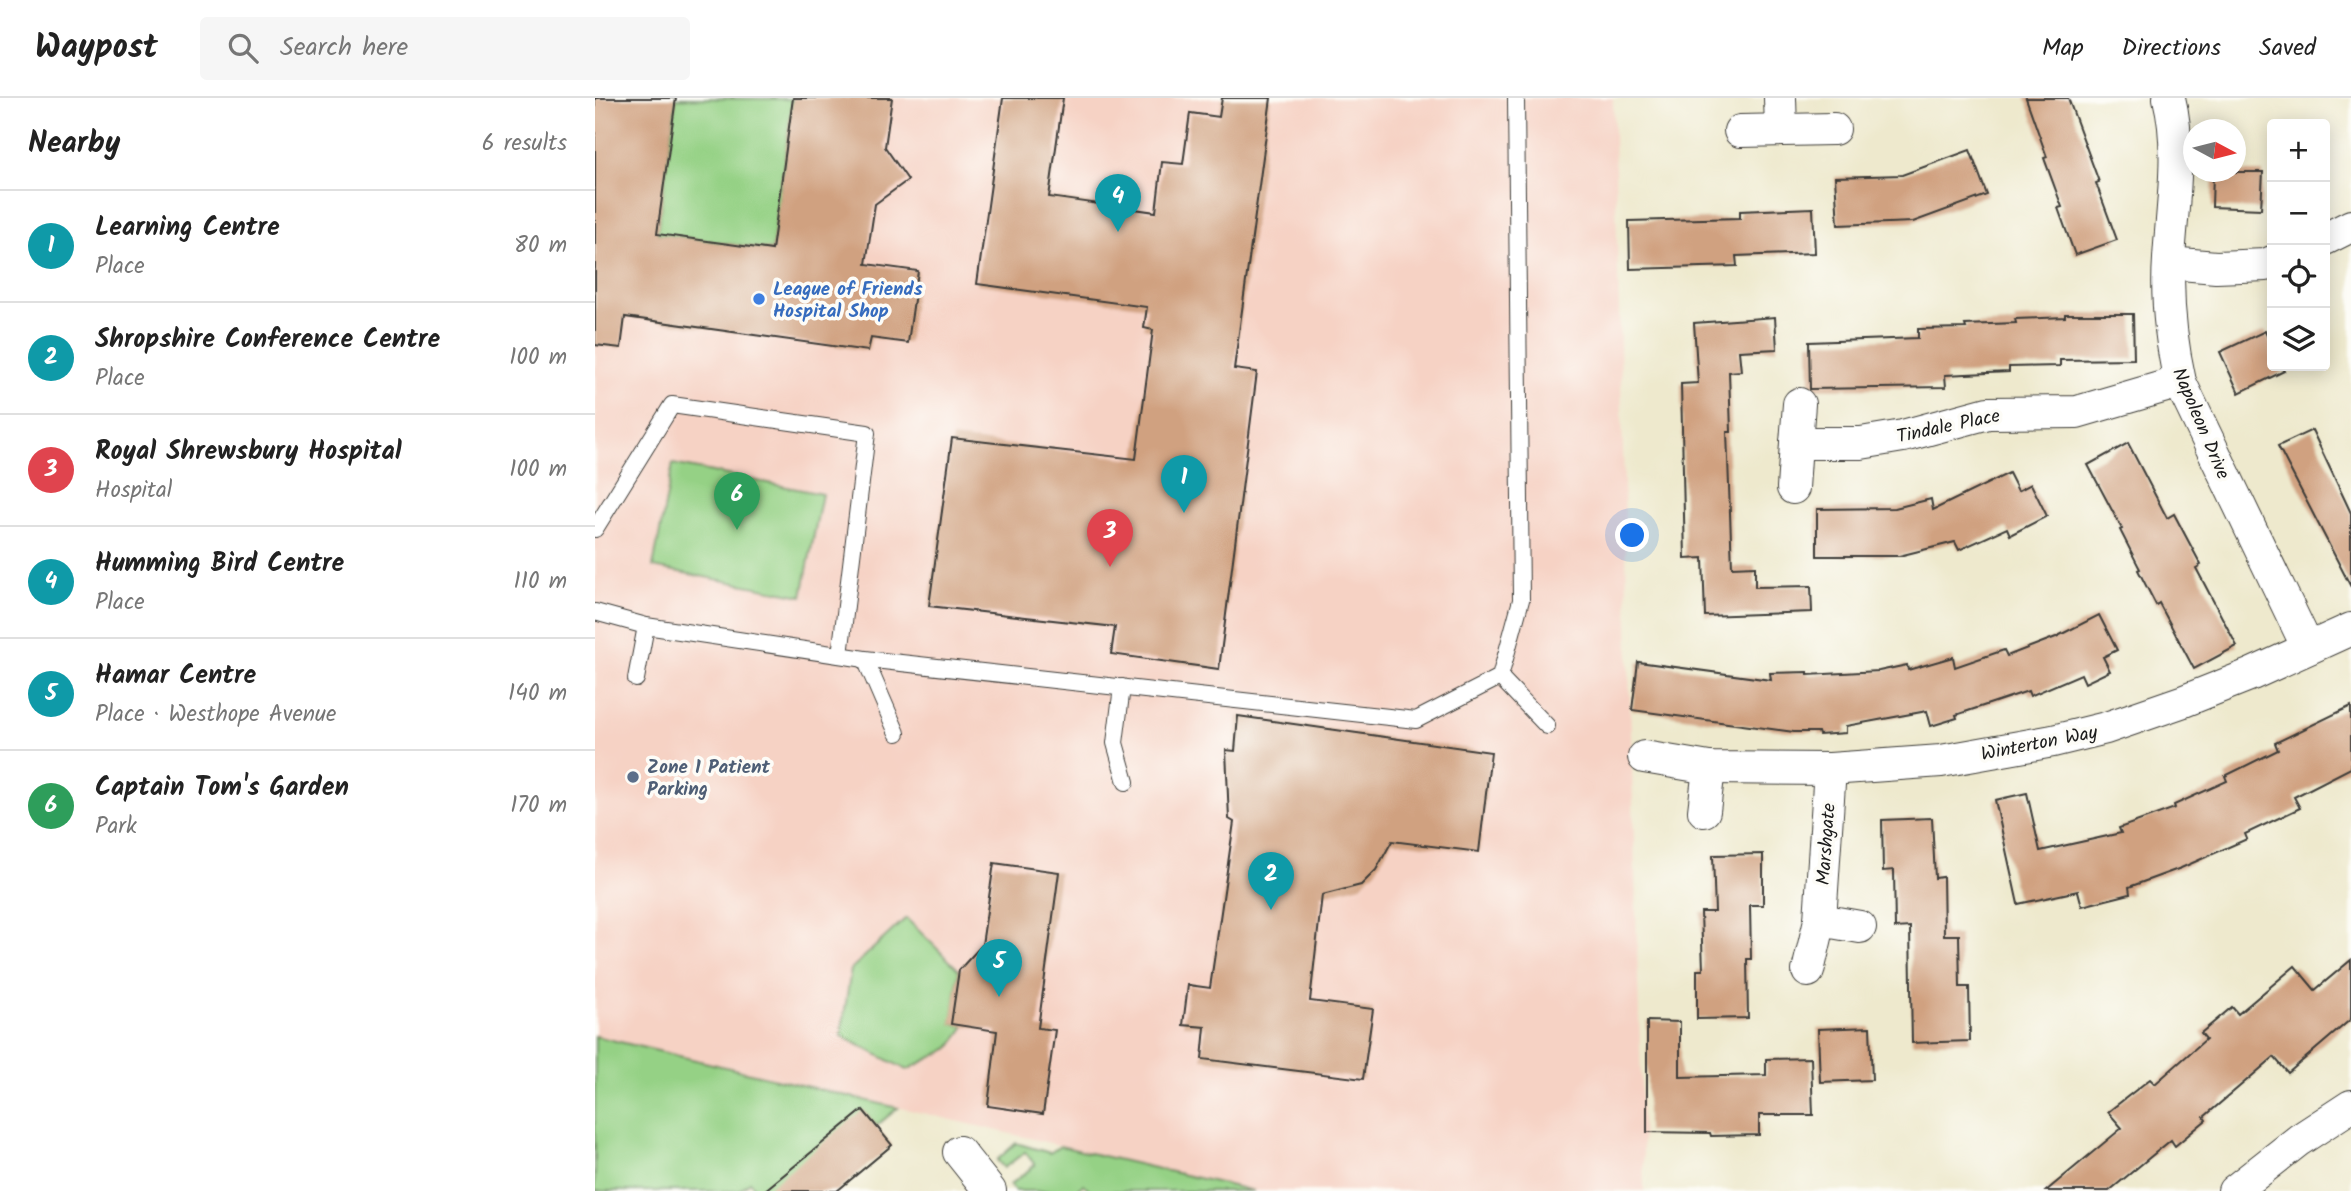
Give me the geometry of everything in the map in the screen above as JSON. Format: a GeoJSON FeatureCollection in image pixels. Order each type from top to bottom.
{"type":"FeatureCollection","features":[{"type":"Feature","properties":{"kind":"street"},"geometry":{"type":"LineString","coordinates":[[1780,98],[1781,129]]}},
{"type":"Feature","properties":{"kind":"street","name":"Napoleon Drive"},"geometry":{"type":"LineString","coordinates":[[2169,98],[2174,148],[2169,262],[2170,323],[2180,382],[2308,648]]}},
{"type":"Feature","properties":{"kind":"street"},"geometry":{"type":"LineString","coordinates":[[1740,131],[1834,129]]}},
{"type":"Feature","properties":{"kind":"street"},"geometry":{"type":"LineString","coordinates":[[2169,262],[2216,267],[2267,264]]}},
{"type":"Feature","properties":{"kind":"street","name":"Tindale Place"},"geometry":{"type":"LineString","coordinates":[[1795,443],[1861,443],[1903,436],[1988,412],[2077,412],[2180,382]]}},
{"type":"Feature","properties":{"kind":"street"},"geometry":{"type":"LineString","coordinates":[[1793,488],[1799,404]]}},
{"type":"Feature","properties":{"kind":"street","name":"Winterton Way"},"geometry":{"type":"LineString","coordinates":[[1644,757],[1709,768],[1830,769],[1941,761],[2106,728],[2252,674],[2351,629]]}},
{"type":"Feature","properties":{"kind":"street"},"geometry":{"type":"LineString","coordinates":[[1704,811],[1709,768]]}},
{"type":"Feature","properties":{"kind":"street","name":"Marshgate"},"geometry":{"type":"LineString","coordinates":[[1808,971],[1819,920],[1830,769]]}},
{"type":"Feature","properties":{"kind":"street"},"geometry":{"type":"LineString","coordinates":[[1819,920],[1860,927]]}},
{"type":"Feature","properties":{"kind":"street"},"geometry":{"type":"LineString","coordinates":[[2234,1191],[2299,1140],[2351,1106]]}},
{"type":"Feature","properties":{"kind":"lane"},"geometry":{"type":"LineString","coordinates":[[595,612],[646,626],[865,659],[1416,720],[1500,677],[1521,600],[1514,98]]}},
{"type":"Feature","properties":{"kind":"lane"},"geometry":{"type":"LineString","coordinates":[[595,529],[672,405],[867,433],[840,655]]}},
{"type":"Feature","properties":{"kind":"lane"},"geometry":{"type":"LineString","coordinates":[[636,679],[646,626]]}},
{"type":"Feature","properties":{"kind":"lane"},"geometry":{"type":"LineString","coordinates":[[865,659],[897,733]]}},
{"type":"Feature","properties":{"kind":"lane"},"geometry":{"type":"LineString","coordinates":[[1500,677],[1547,726]]}},
{"type":"Feature","properties":{"kind":"lane"},"geometry":{"type":"LineString","coordinates":[[1122,687],[1115,743],[1126,782]]}},
{"type":"Feature","properties":{"kind":"shaded area"},"geometry":{"type":"Polygon","coordinates":[[[595,98],[1613,98],[1644,1191],[1254,1191],[595,1036],[595,98]]]}},
{"type":"Feature","properties":{"kind":"green space"},"geometry":{"type":"Polygon","coordinates":[[[676,98],[793,99],[772,250],[657,234],[676,98]]]}},
{"type":"Feature","properties":{"kind":"green space"},"geometry":{"type":"Polygon","coordinates":[[[673,464],[822,494],[802,596],[653,567],[673,464]]]}},
{"type":"Feature","properties":{"kind":"green space"},"geometry":{"type":"Polygon","coordinates":[[[906,918],[959,970],[952,1024],[965,1026],[950,1048],[907,1070],[841,1036],[851,969],[906,918]]]}},
{"type":"Feature","properties":{"kind":"green space"},"geometry":{"type":"Polygon","coordinates":[[[595,1036],[898,1108],[876,1126],[863,1111],[788,1191],[757,1191],[750,1182],[738,1191],[595,1191],[595,1036]]]}},
{"type":"Feature","properties":{"kind":"green space"},"geometry":{"type":"Polygon","coordinates":[[[1016,1143],[1050,1153],[1060,1146],[1254,1191],[1090,1191],[1084,1184],[1075,1191],[1015,1191],[1010,1185],[1035,1165],[1025,1152],[1004,1168],[997,1160],[1016,1143]]]}},
{"type":"Feature","properties":{"kind":"building"},"geometry":{"type":"Polygon","coordinates":[[[595,98],[676,98],[657,234],[772,250],[793,98],[892,98],[885,147],[908,180],[875,204],[866,264],[918,271],[908,343],[871,338],[868,351],[625,317],[621,348],[595,345],[595,98]]]}},
{"type":"Feature","properties":{"kind":"building"},"geometry":{"type":"Polygon","coordinates":[[[1003,98],[1063,98],[1049,197],[1156,212],[1162,162],[1183,164],[1190,113],[1219,117],[1222,98],[1271,98],[1234,369],[1257,372],[1219,669],[1111,654],[1115,627],[929,606],[952,438],[1136,459],[1153,330],[1144,328],[1147,307],[977,284],[1003,98]]]}},
{"type":"Feature","properties":{"kind":"building"},"geometry":{"type":"Polygon","coordinates":[[[2026,98],[2068,98],[2117,240],[2075,255],[2058,208],[2062,207],[2044,158],[2047,157],[2026,98]]]}},
{"type":"Feature","properties":{"kind":"building"},"geometry":{"type":"Polygon","coordinates":[[[1970,150],[1987,195],[1913,222],[1838,225],[1835,177],[1902,175],[1970,150]]]}},
{"type":"Feature","properties":{"kind":"building"},"geometry":{"type":"Polygon","coordinates":[[[2246,172],[2263,172],[2261,209],[2212,207],[2213,182],[2246,182],[2246,172]]]}},
{"type":"Feature","properties":{"kind":"building"},"geometry":{"type":"Polygon","coordinates":[[[1813,208],[1815,253],[1736,256],[1737,266],[1630,269],[1629,221],[1740,218],[1740,211],[1813,208]]]}},
{"type":"Feature","properties":{"kind":"building"},"geometry":{"type":"Polygon","coordinates":[[[2065,314],[2133,314],[2134,359],[2060,360],[2060,366],[2009,367],[2009,372],[1945,375],[1946,387],[1810,389],[1809,342],[1918,338],[1918,329],[2016,323],[2015,319],[2065,317],[2065,314]]]}},
{"type":"Feature","properties":{"kind":"building"},"geometry":{"type":"Polygon","coordinates":[[[1775,317],[1777,349],[1739,351],[1741,371],[1729,372],[1731,432],[1727,432],[1732,567],[1755,566],[1755,587],[1811,586],[1812,612],[1705,616],[1703,558],[1685,559],[1681,384],[1698,383],[1694,323],[1775,317]]]}},
{"type":"Feature","properties":{"kind":"building"},"geometry":{"type":"Polygon","coordinates":[[[2265,331],[2267,371],[2284,371],[2239,393],[2220,352],[2265,331]]]}},
{"type":"Feature","properties":{"kind":"building"},"geometry":{"type":"Polygon","coordinates":[[[2312,430],[2351,513],[2351,587],[2278,446],[2312,430]]]}},
{"type":"Feature","properties":{"kind":"building"},"geometry":{"type":"Polygon","coordinates":[[[2128,443],[2167,518],[2174,514],[2201,565],[2196,568],[2237,646],[2194,669],[2159,603],[2156,605],[2120,530],[2122,529],[2088,465],[2128,443]]]}},
{"type":"Feature","properties":{"kind":"building"},"geometry":{"type":"Polygon","coordinates":[[[2009,473],[2018,491],[2031,484],[2047,516],[2010,535],[2007,528],[1959,550],[1955,542],[1899,556],[1817,556],[1817,509],[1895,508],[1931,499],[1933,510],[2009,473]]]}},
{"type":"Feature","properties":{"kind":"building"},"geometry":{"type":"Polygon","coordinates":[[[2099,615],[2117,650],[2103,657],[2110,671],[2085,683],[2081,674],[2030,696],[2028,691],[1931,726],[1927,711],[1846,726],[1846,733],[1819,735],[1818,732],[1794,732],[1632,710],[1638,662],[1771,680],[1770,673],[1808,672],[1808,675],[1879,671],[1907,665],[1908,670],[1953,657],[1955,667],[2004,650],[2007,656],[2056,637],[2099,615]]]}},
{"type":"Feature","properties":{"kind":"building"},"geometry":{"type":"Polygon","coordinates":[[[2351,706],[2351,768],[2294,797],[2300,808],[2245,834],[2247,839],[2129,887],[2130,894],[2082,906],[2078,891],[2018,904],[1995,800],[2027,793],[2040,851],[2121,833],[2119,828],[2175,808],[2174,805],[2227,781],[2225,776],[2278,750],[2275,743],[2351,706]]]}},
{"type":"Feature","properties":{"kind":"building"},"geometry":{"type":"Polygon","coordinates":[[[1238,716],[1491,752],[1479,852],[1392,841],[1376,870],[1361,885],[1322,895],[1310,1001],[1373,1009],[1363,1079],[1202,1059],[1205,1027],[1183,1025],[1188,985],[1210,988],[1234,822],[1229,819],[1226,750],[1235,751],[1238,716]]]}},
{"type":"Feature","properties":{"kind":"building"},"geometry":{"type":"Polygon","coordinates":[[[1932,818],[1935,878],[1943,877],[1944,935],[1959,935],[1960,987],[1969,987],[1970,1041],[1912,1043],[1910,927],[1895,928],[1894,870],[1883,871],[1882,820],[1932,818]]]}},
{"type":"Feature","properties":{"kind":"building"},"geometry":{"type":"Polygon","coordinates":[[[1763,854],[1763,905],[1750,905],[1748,1018],[1697,1019],[1697,970],[1703,970],[1701,912],[1715,912],[1713,855],[1763,854]]]}},
{"type":"Feature","properties":{"kind":"building"},"geometry":{"type":"Polygon","coordinates":[[[994,863],[1059,872],[1038,1028],[1055,1030],[1043,1114],[988,1106],[997,1031],[951,1024],[959,970],[982,945],[994,863]]]}},
{"type":"Feature","properties":{"kind":"building"},"geometry":{"type":"Polygon","coordinates":[[[2351,960],[2351,1019],[2288,1073],[2274,1057],[2204,1117],[2206,1120],[2175,1146],[2171,1140],[2109,1191],[2046,1191],[2122,1128],[2108,1112],[2150,1079],[2155,1084],[2206,1039],[2201,1033],[2232,1007],[2238,1014],[2295,966],[2315,990],[2351,960]]]}},
{"type":"Feature","properties":{"kind":"building"},"geometry":{"type":"Polygon","coordinates":[[[1647,1021],[1680,1022],[1680,1077],[1766,1075],[1766,1059],[1811,1058],[1813,1115],[1759,1115],[1759,1135],[1711,1136],[1710,1133],[1647,1132],[1647,1021]]]}},
{"type":"Feature","properties":{"kind":"building"},"geometry":{"type":"Polygon","coordinates":[[[1870,1027],[1872,1080],[1820,1082],[1818,1029],[1870,1027]]]}},
{"type":"Feature","properties":{"kind":"building"},"geometry":{"type":"Polygon","coordinates":[[[863,1110],[892,1145],[837,1191],[764,1191],[863,1110]]]}},
{"type":"Feature","properties":{"kind":"place","name":"Humming Bird Centre"},"geometry":{"type":"Point","coordinates":[1118,232]}},
{"type":"Feature","properties":{"kind":"place","name":"League of Friends Hospital Shop"},"geometry":{"type":"Point","coordinates":[759,299]}},
{"type":"Feature","properties":{"kind":"place","name":"Learning Centre"},"geometry":{"type":"Point","coordinates":[1184,513]}},
{"type":"Feature","properties":{"kind":"place","name":"Captain Tom's Garden"},"geometry":{"type":"Point","coordinates":[737,530]}},
{"type":"Feature","properties":{"kind":"place","name":"Royal Shrewsbury Hospital"},"geometry":{"type":"Point","coordinates":[1110,567]}},
{"type":"Feature","properties":{"kind":"place","name":"Zone 1 Patient Parking"},"geometry":{"type":"Point","coordinates":[633,777]}},
{"type":"Feature","properties":{"kind":"place","name":"Shropshire Conference Centre"},"geometry":{"type":"Point","coordinates":[1271,910]}},
{"type":"Feature","properties":{"kind":"place","name":"Hamar Centre"},"geometry":{"type":"Point","coordinates":[999,997]}}]}
